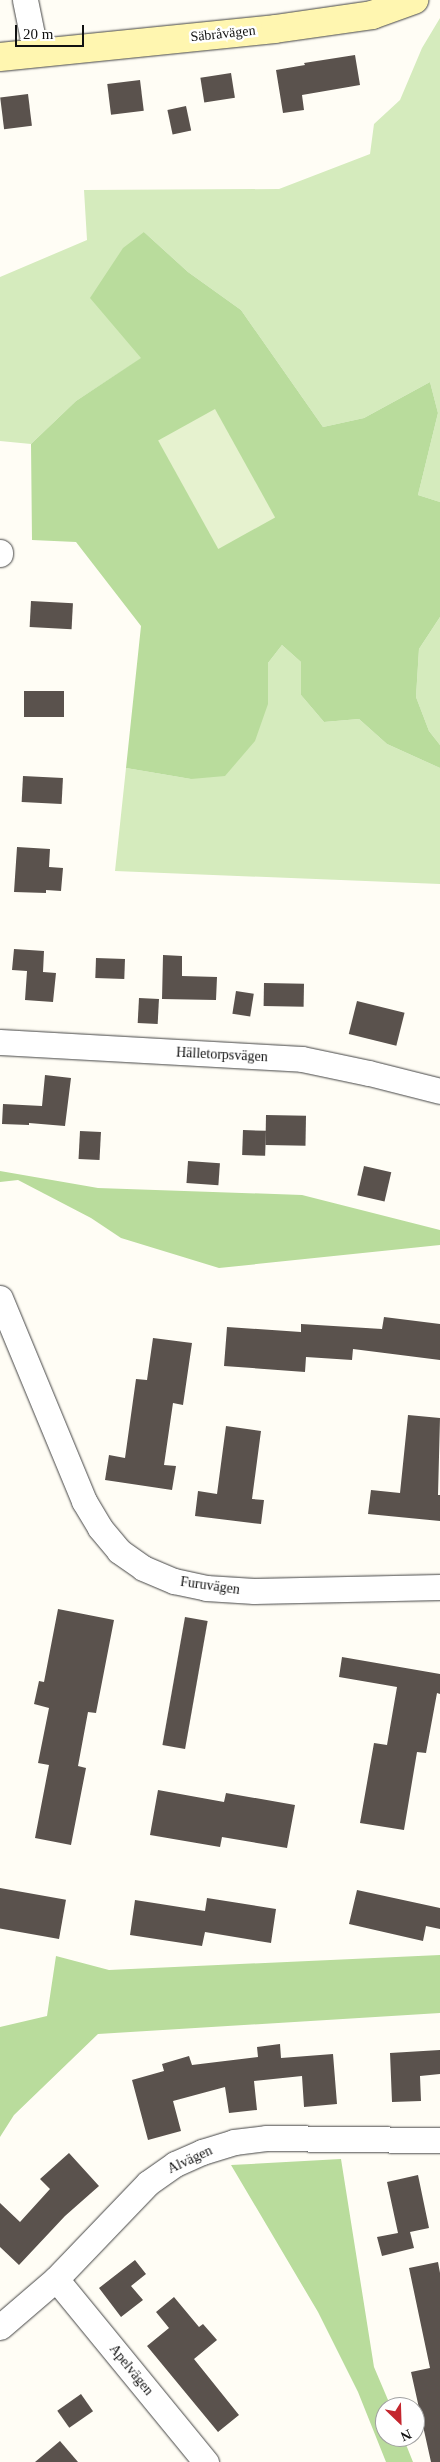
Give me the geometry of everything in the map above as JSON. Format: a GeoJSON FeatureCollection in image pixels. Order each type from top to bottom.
{"type":"FeatureCollection","features":[{"type":"Feature","properties":{"kind":"main road","name":"Säbråvägen"},"geometry":{"type":"LineString","coordinates":[[0,57],[284,28],[372,15],[414,0]]}},
{"type":"Feature","properties":{"kind":"street"},"geometry":{"type":"LineString","coordinates":[[26,0],[36,54]]}},
{"type":"Feature","properties":{"kind":"street","name":"Hälletorpsvägen"},"geometry":{"type":"LineString","coordinates":[[0,1042],[302,1059],[369,1072],[440,1091]]}},
{"type":"Feature","properties":{"kind":"street","name":"Furuvägen"},"geometry":{"type":"LineString","coordinates":[[0,1298],[84,1500],[100,1528],[119,1550],[143,1568],[174,1581],[206,1588],[254,1592],[440,1587]]}},
{"type":"Feature","properties":{"kind":"street","name":"Alvägen"},"geometry":{"type":"LineString","coordinates":[[0,2327],[56,2279],[148,2183],[175,2164],[202,2152],[234,2142],[266,2138],[440,2140]]}},
{"type":"Feature","properties":{"kind":"street","name":"Apelvägen"},"geometry":{"type":"LineString","coordinates":[[56,2279],[206,2462]]}},
{"type":"Feature","properties":{"kind":"green space"},"geometry":{"type":"Polygon","coordinates":[[[440,18],[440,502],[418,495],[438,413],[430,382],[364,418],[323,427],[241,310],[188,272],[144,232],[142,358],[76,401],[31,444],[0,441],[0,277],[87,240],[84,190],[279,189],[370,154],[374,124],[400,100],[422,48],[440,18]]]}},
{"type":"Feature","properties":{"kind":"green space"},"geometry":{"type":"Polygon","coordinates":[[[144,232],[188,272],[241,310],[323,427],[364,418],[430,382],[438,413],[418,495],[440,502],[440,617],[419,649],[416,697],[429,731],[440,745],[440,768],[387,744],[359,719],[324,722],[301,695],[301,662],[282,645],[268,663],[268,704],[255,741],[225,776],[191,779],[126,768],[141,626],[76,542],[32,540],[31,444],[76,401],[141,358],[90,298],[123,248],[144,232]]]}},
{"type":"Feature","properties":{"kind":"green space"},"geometry":{"type":"Polygon","coordinates":[[[215,409],[275,517],[218,549],[158,441],[215,409]]]}},
{"type":"Feature","properties":{"kind":"green space"},"geometry":{"type":"Polygon","coordinates":[[[440,617],[440,745],[429,731],[416,697],[419,649],[440,617]]]}},
{"type":"Feature","properties":{"kind":"green space"},"geometry":{"type":"Polygon","coordinates":[[[282,645],[301,662],[301,695],[324,722],[359,719],[387,744],[440,768],[440,884],[115,871],[126,768],[191,779],[268,703],[268,663],[282,645]]]}},
{"type":"Feature","properties":{"kind":"green space"},"geometry":{"type":"Polygon","coordinates":[[[0,1171],[98,1188],[302,1195],[440,1230],[440,1245],[219,1268],[121,1238],[91,1218],[18,1180],[0,1182],[0,1171]]]}},
{"type":"Feature","properties":{"kind":"green space"},"geometry":{"type":"Polygon","coordinates":[[[440,1955],[440,2013],[98,2034],[14,2115],[0,2137],[0,2027],[47,2016],[56,1956],[109,1970],[440,1955]]]}},
{"type":"Feature","properties":{"kind":"green space"},"geometry":{"type":"Polygon","coordinates":[[[341,2159],[374,2367],[387,2397],[375,2397],[375,2434],[358,2392],[318,2312],[231,2165],[341,2159]]]}},
{"type":"Feature","properties":{"kind":"green space"},"geometry":{"type":"Polygon","coordinates":[[[380,2447],[407,2447],[413,2462],[386,2462],[380,2447]]]}},
{"type":"Feature","properties":{"kind":"building"},"geometry":{"type":"Polygon","coordinates":[[[355,55],[360,85],[302,95],[304,110],[283,113],[276,70],[305,65],[304,63],[355,55]]]}},
{"type":"Feature","properties":{"kind":"building"},"geometry":{"type":"Polygon","coordinates":[[[231,73],[235,98],[204,103],[200,78],[231,73]]]}},
{"type":"Feature","properties":{"kind":"building"},"geometry":{"type":"Polygon","coordinates":[[[140,80],[144,111],[111,115],[107,84],[140,80]]]}},
{"type":"Feature","properties":{"kind":"building"},"geometry":{"type":"Polygon","coordinates":[[[28,94],[32,126],[4,129],[0,97],[28,94]]]}},
{"type":"Feature","properties":{"kind":"building"},"geometry":{"type":"Polygon","coordinates":[[[186,106],[191,130],[173,134],[167,110],[186,106]]]}},
{"type":"Feature","properties":{"kind":"building"},"geometry":{"type":"Polygon","coordinates":[[[31,601],[73,603],[72,629],[30,627],[31,601]]]}},
{"type":"Feature","properties":{"kind":"building"},"geometry":{"type":"Polygon","coordinates":[[[24,691],[64,691],[64,717],[24,717],[24,691]]]}},
{"type":"Feature","properties":{"kind":"building"},"geometry":{"type":"Polygon","coordinates":[[[23,776],[63,778],[62,804],[22,802],[23,776]]]}},
{"type":"Feature","properties":{"kind":"building"},"geometry":{"type":"Polygon","coordinates":[[[17,847],[50,849],[49,867],[63,868],[61,891],[46,890],[46,893],[14,892],[17,847]]]}},
{"type":"Feature","properties":{"kind":"building"},"geometry":{"type":"Polygon","coordinates":[[[14,949],[44,951],[43,972],[56,973],[53,1002],[25,1000],[27,971],[12,970],[14,949]]]}},
{"type":"Feature","properties":{"kind":"building"},"geometry":{"type":"Polygon","coordinates":[[[163,955],[182,956],[182,976],[217,977],[216,1000],[162,999],[163,955]]]}},
{"type":"Feature","properties":{"kind":"building"},"geometry":{"type":"Polygon","coordinates":[[[96,958],[125,959],[124,979],[95,978],[96,958]]]}},
{"type":"Feature","properties":{"kind":"building"},"geometry":{"type":"Polygon","coordinates":[[[264,983],[304,984],[304,1007],[264,1006],[264,983]]]}},
{"type":"Feature","properties":{"kind":"building"},"geometry":{"type":"Polygon","coordinates":[[[236,991],[254,994],[250,1017],[232,1014],[236,991]]]}},
{"type":"Feature","properties":{"kind":"building"},"geometry":{"type":"Polygon","coordinates":[[[139,998],[159,999],[158,1024],[138,1023],[139,998]]]}},
{"type":"Feature","properties":{"kind":"building"},"geometry":{"type":"Polygon","coordinates":[[[357,1001],[405,1013],[396,1046],[349,1034],[357,1001]]]}},
{"type":"Feature","properties":{"kind":"building"},"geometry":{"type":"Polygon","coordinates":[[[45,1075],[71,1078],[65,1126],[29,1123],[29,1125],[2,1124],[3,1104],[42,1106],[45,1075]]]}},
{"type":"Feature","properties":{"kind":"building"},"geometry":{"type":"Polygon","coordinates":[[[266,1115],[306,1116],[305,1146],[265,1145],[266,1115]]]}},
{"type":"Feature","properties":{"kind":"building"},"geometry":{"type":"Polygon","coordinates":[[[243,1130],[266,1131],[265,1156],[242,1155],[243,1130]]]}},
{"type":"Feature","properties":{"kind":"building"},"geometry":{"type":"Polygon","coordinates":[[[80,1131],[101,1132],[100,1160],[79,1159],[80,1131]]]}},
{"type":"Feature","properties":{"kind":"building"},"geometry":{"type":"Polygon","coordinates":[[[188,1161],[220,1163],[218,1185],[186,1183],[188,1161]]]}},
{"type":"Feature","properties":{"kind":"building"},"geometry":{"type":"Polygon","coordinates":[[[364,1166],[391,1172],[385,1202],[357,1195],[364,1166]]]}},
{"type":"Feature","properties":{"kind":"building"},"geometry":{"type":"Polygon","coordinates":[[[384,1317],[440,1324],[440,1360],[353,1349],[352,1360],[306,1357],[305,1372],[224,1366],[227,1327],[301,1332],[301,1324],[382,1329],[384,1317]]]}},
{"type":"Feature","properties":{"kind":"building"},"geometry":{"type":"Polygon","coordinates":[[[153,1338],[192,1343],[183,1405],[173,1403],[164,1465],[176,1466],[172,1490],[105,1480],[109,1455],[125,1458],[136,1379],[147,1380],[153,1338]]]}},
{"type":"Feature","properties":{"kind":"building"},"geometry":{"type":"Polygon","coordinates":[[[408,1415],[440,1418],[438,1495],[440,1495],[440,1521],[368,1514],[371,1490],[400,1493],[408,1415]]]}},
{"type":"Feature","properties":{"kind":"building"},"geometry":{"type":"Polygon","coordinates":[[[226,1426],[261,1431],[252,1499],[264,1500],[261,1524],[195,1516],[198,1491],[217,1494],[226,1426]]]}},
{"type":"Feature","properties":{"kind":"building"},"geometry":{"type":"Polygon","coordinates":[[[58,1609],[114,1620],[96,1713],[88,1712],[78,1766],[86,1768],[71,1845],[35,1838],[49,1765],[38,1763],[49,1708],[34,1704],[39,1681],[44,1682],[58,1609]]]}},
{"type":"Feature","properties":{"kind":"building"},"geometry":{"type":"Polygon","coordinates":[[[185,1617],[208,1621],[185,1749],[162,1745],[185,1617]]]}},
{"type":"Feature","properties":{"kind":"building"},"geometry":{"type":"Polygon","coordinates":[[[342,1657],[440,1674],[440,1694],[437,1693],[426,1753],[417,1752],[404,1830],[360,1823],[374,1743],[387,1745],[397,1687],[339,1677],[342,1657]]]}},
{"type":"Feature","properties":{"kind":"building"},"geometry":{"type":"Polygon","coordinates":[[[158,1790],[224,1802],[226,1793],[295,1805],[287,1848],[222,1837],[220,1847],[150,1835],[158,1790]]]}},
{"type":"Feature","properties":{"kind":"building"},"geometry":{"type":"Polygon","coordinates":[[[0,1888],[66,1900],[59,1939],[0,1929],[0,1888]]]}},
{"type":"Feature","properties":{"kind":"building"},"geometry":{"type":"Polygon","coordinates":[[[357,1890],[440,1908],[440,1929],[426,1926],[423,1941],[349,1924],[357,1890]]]}},
{"type":"Feature","properties":{"kind":"building"},"geometry":{"type":"Polygon","coordinates":[[[207,1898],[276,1909],[271,1943],[205,1932],[202,1946],[130,1935],[135,1900],[205,1911],[207,1898]]]}},
{"type":"Feature","properties":{"kind":"building"},"geometry":{"type":"Polygon","coordinates":[[[280,2044],[281,2058],[333,2054],[337,2104],[304,2107],[302,2076],[254,2081],[257,2110],[229,2113],[225,2087],[173,2101],[181,2131],[148,2140],[132,2080],[164,2071],[162,2064],[189,2056],[192,2065],[258,2057],[257,2047],[280,2044]]]}},
{"type":"Feature","properties":{"kind":"building"},"geometry":{"type":"Polygon","coordinates":[[[440,2050],[440,2074],[420,2076],[421,2101],[392,2102],[390,2053],[440,2050]]]}},
{"type":"Feature","properties":{"kind":"building"},"geometry":{"type":"Polygon","coordinates":[[[69,2153],[99,2186],[65,2216],[19,2265],[0,2247],[0,2203],[20,2222],[50,2189],[40,2179],[69,2153]]]}},
{"type":"Feature","properties":{"kind":"building"},"geometry":{"type":"Polygon","coordinates":[[[418,2175],[429,2228],[410,2232],[414,2248],[382,2256],[377,2237],[398,2233],[387,2182],[418,2175]]]}},
{"type":"Feature","properties":{"kind":"building"},"geometry":{"type":"Polygon","coordinates":[[[135,2260],[146,2274],[131,2286],[143,2300],[121,2317],[99,2288],[135,2260]]]}},
{"type":"Feature","properties":{"kind":"building"},"geometry":{"type":"Polygon","coordinates":[[[438,2262],[440,2273],[440,2462],[431,2462],[425,2435],[425,2397],[417,2397],[411,2372],[430,2368],[409,2268],[438,2262]]]}},
{"type":"Feature","properties":{"kind":"building"},"geometry":{"type":"Polygon","coordinates":[[[174,2297],[199,2327],[203,2324],[217,2340],[194,2359],[239,2415],[218,2432],[147,2346],[169,2328],[156,2312],[174,2297]]]}},
{"type":"Feature","properties":{"kind":"building"},"geometry":{"type":"Polygon","coordinates":[[[81,2394],[93,2411],[69,2428],[57,2411],[81,2394]]]}},
{"type":"Feature","properties":{"kind":"building"},"geometry":{"type":"Polygon","coordinates":[[[60,2441],[78,2462],[35,2462],[60,2441]]]}}]}
